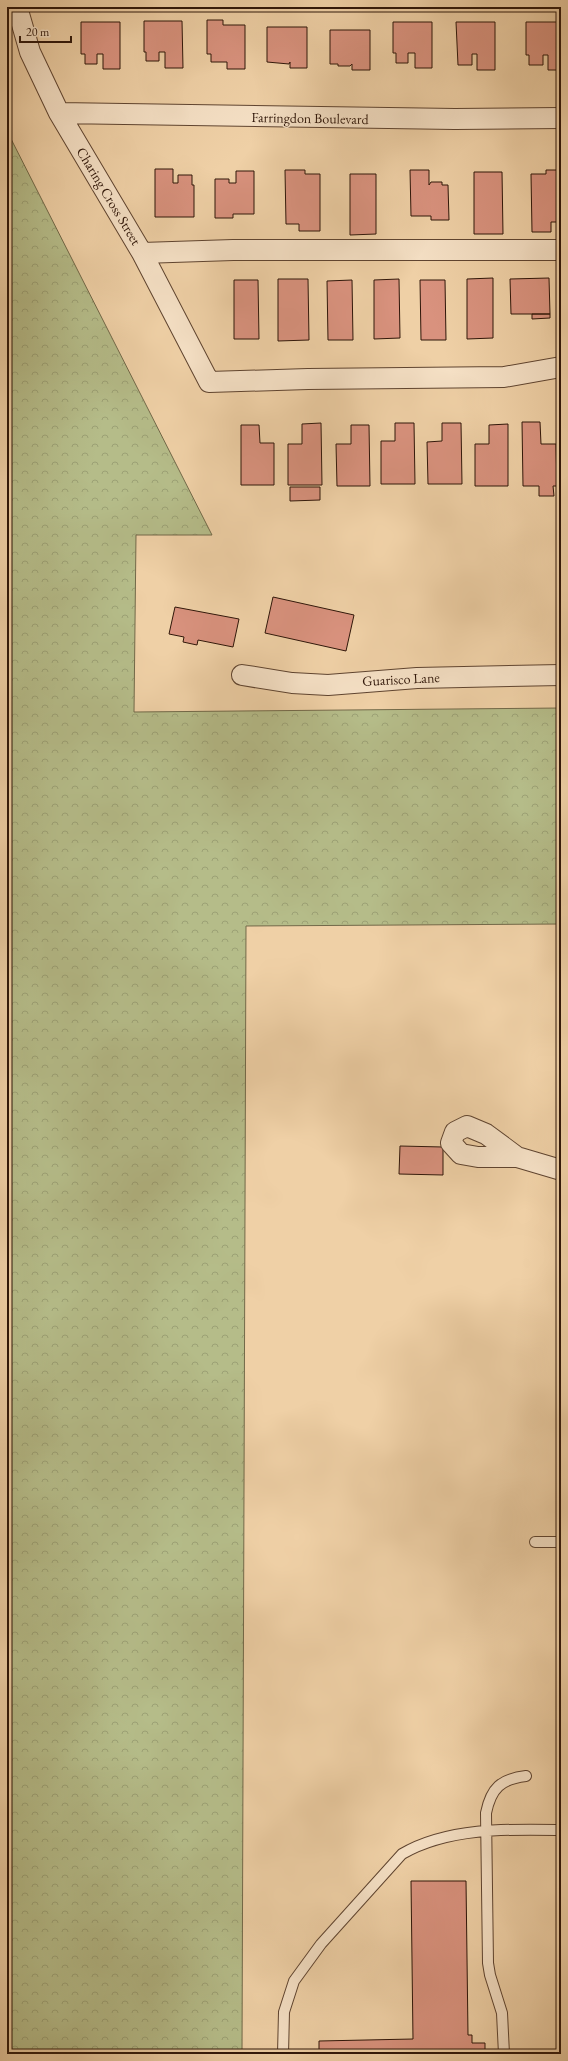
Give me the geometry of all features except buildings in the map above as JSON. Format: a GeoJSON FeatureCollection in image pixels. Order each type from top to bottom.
{"type":"FeatureCollection","features":[{"type":"Feature","properties":{"kind":"street","name":"Charing Cross Street"},"geometry":{"type":"LineString","coordinates":[[17,7],[30,52],[58,113],[142,253],[209,382],[308,379],[504,377],[561,367]]}},
{"type":"Feature","properties":{"kind":"street","name":"Farringdon Boulevard"},"geometry":{"type":"LineString","coordinates":[[58,113],[447,119],[561,118]]}},
{"type":"Feature","properties":{"kind":"street"},"geometry":{"type":"LineString","coordinates":[[142,253],[233,250],[561,250]]}},
{"type":"Feature","properties":{"kind":"street","name":"Guarisco Lane"},"geometry":{"type":"LineString","coordinates":[[242,675],[292,683],[328,685],[417,678],[561,675]]}},
{"type":"Feature","properties":{"kind":"street"},"geometry":{"type":"LineString","coordinates":[[517,1157],[561,1170]]}},
{"type":"Feature","properties":{"kind":"lane"},"geometry":{"type":"LineString","coordinates":[[535,1542],[561,1542]]}},
{"type":"Feature","properties":{"kind":"lane"},"geometry":{"type":"LineString","coordinates":[[504,2054],[502,2013],[490,1976],[488,1963],[485,1831],[486,1814],[491,1795],[506,1780],[526,1776]]}},
{"type":"Feature","properties":{"kind":"lane"},"geometry":{"type":"LineString","coordinates":[[283,2054],[284,2012],[294,1981],[321,1944],[402,1854],[415,1846],[436,1840],[485,1831],[561,1830]]}},
{"type":"Feature","properties":{"kind":"green space"},"geometry":{"type":"Polygon","coordinates":[[[7,131],[212,535],[136,535],[134,712],[561,708],[561,924],[246,926],[242,2054],[7,2054],[7,1593],[10,1593],[7,1472],[7,131]]]}}]}
